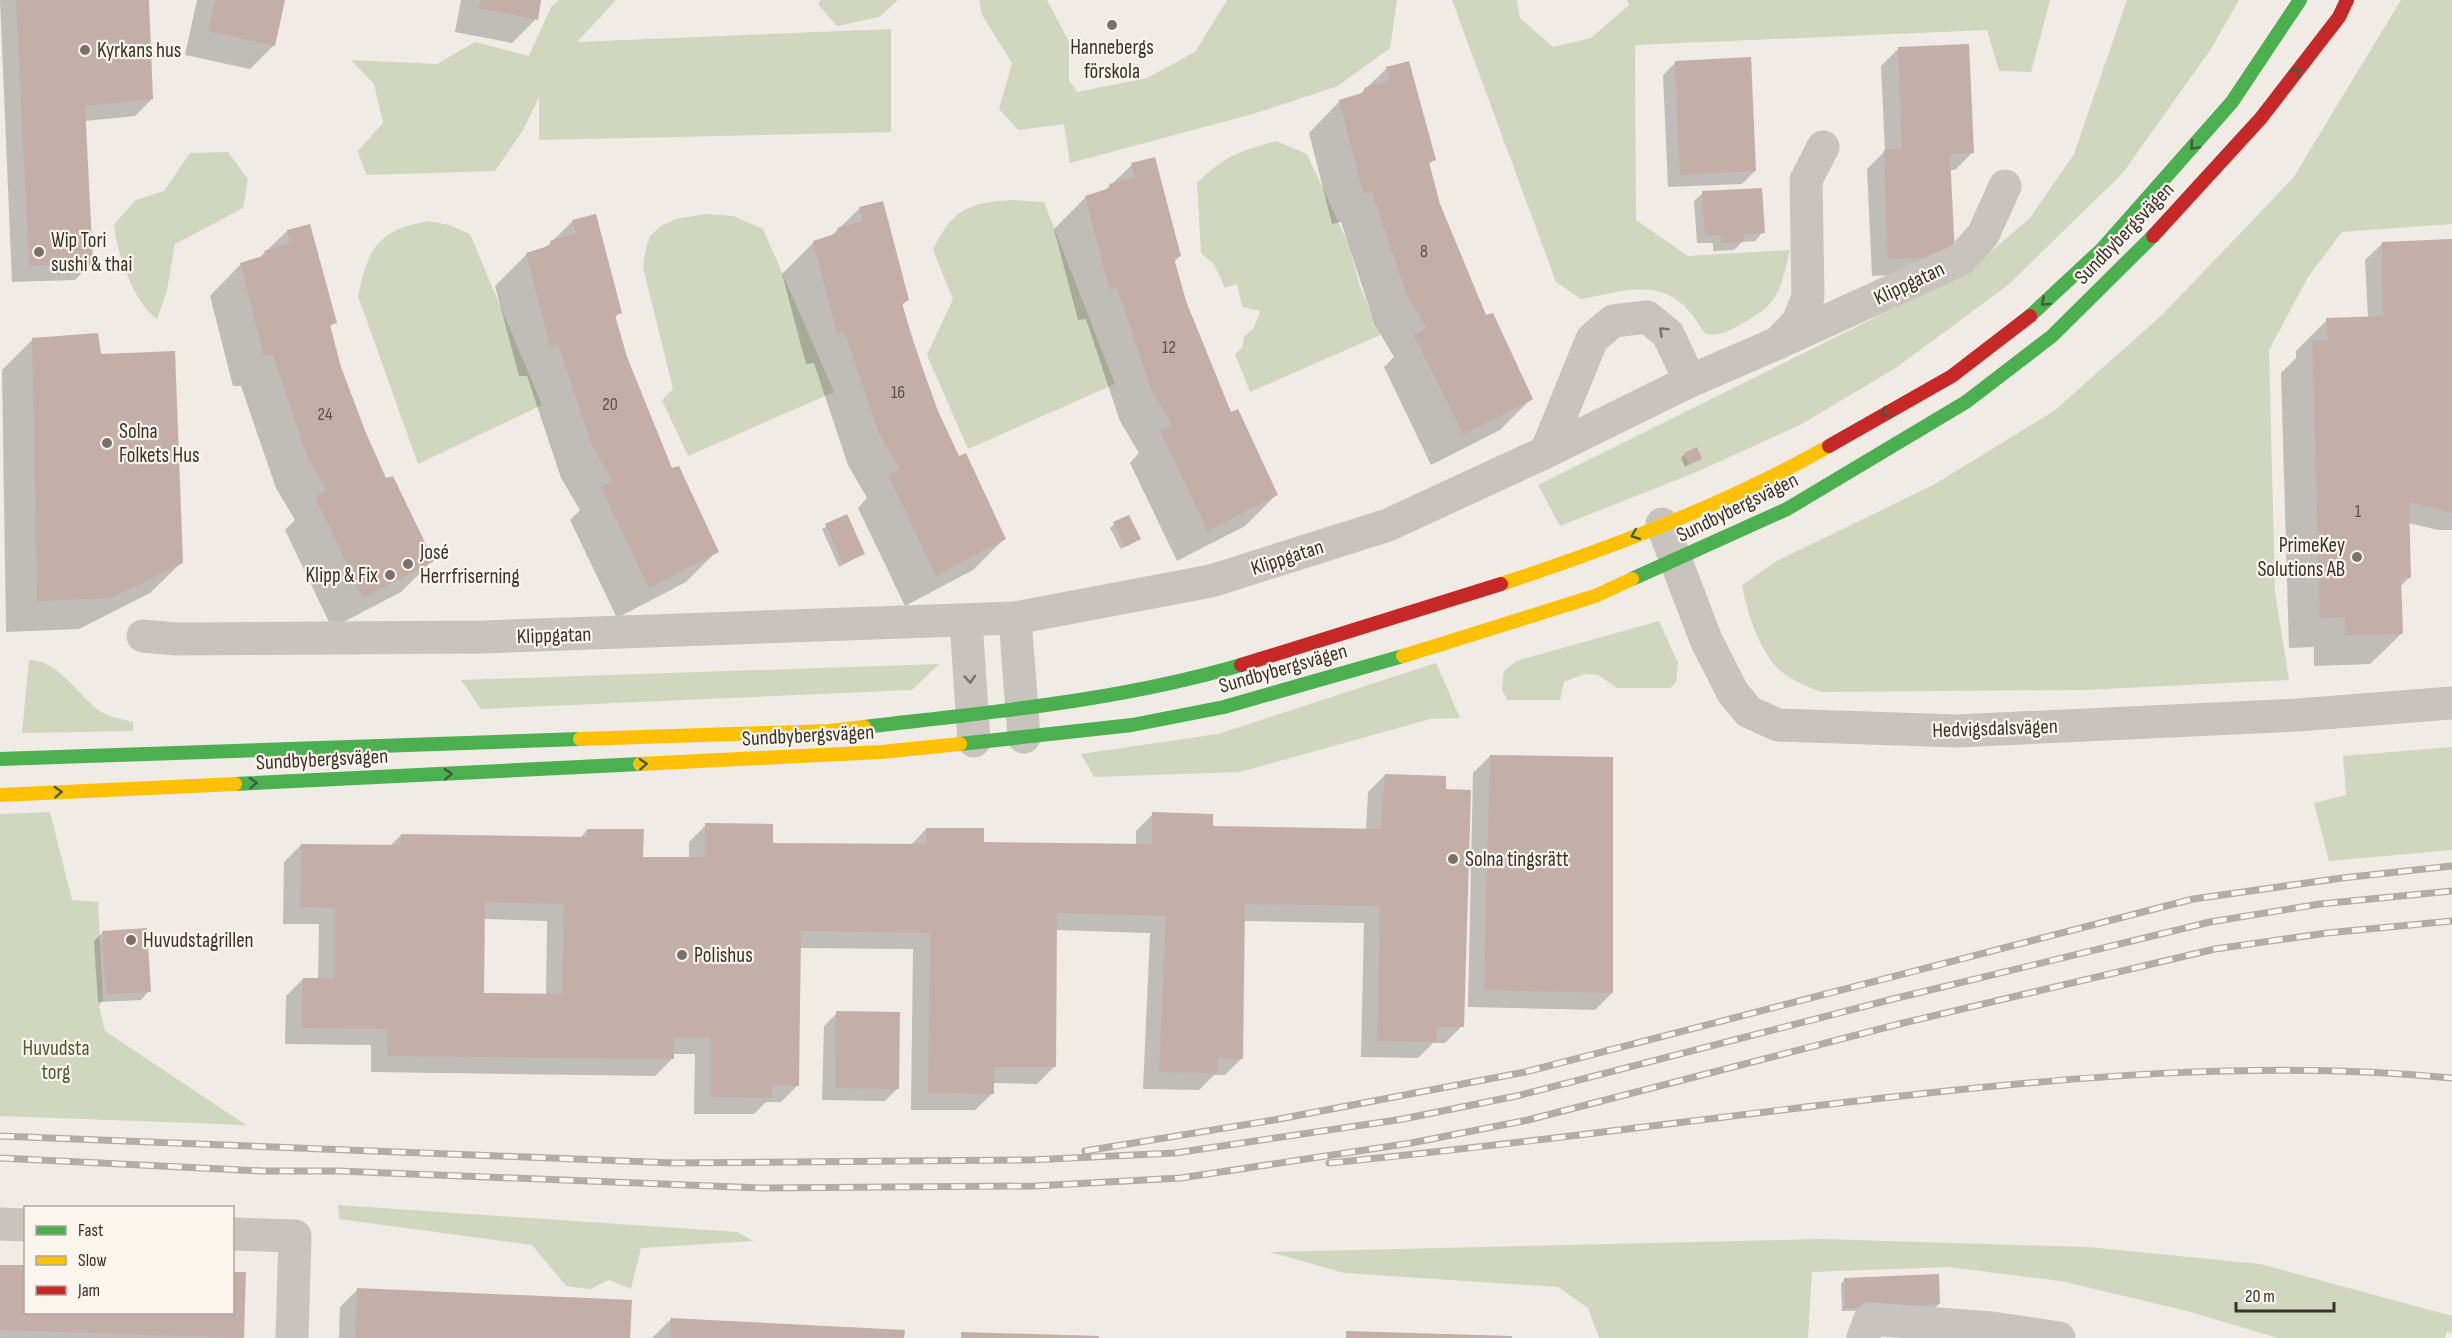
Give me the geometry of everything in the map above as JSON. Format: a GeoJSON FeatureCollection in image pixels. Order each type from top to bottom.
{"type":"FeatureCollection","features":[{"type":"Feature","properties":{"kind":"main road","name":"Sundbybergsvägen"},"geometry":{"type":"LineString","coordinates":[[0,795],[840,754],[1023,723],[1126,693],[1220,671],[1402,617],[1574,560],[1771,479],[1952,376],[2029,316],[2103,248],[2232,102],[2300,0]]}},
{"type":"Feature","properties":{"kind":"main road","name":"Sundbybergsvägen"},"geometry":{"type":"LineString","coordinates":[[0,759],[829,731],[974,730],[1023,723],[1132,725],[1224,707],[1414,653],[1595,596],[1786,509],[1966,402],[2052,336],[2124,267],[2261,118],[2339,16],[2347,0]]}},
{"type":"Feature","properties":{"kind":"street","name":"Klippgatan"},"geometry":{"type":"LineString","coordinates":[[1778,343],[1798,322],[1808,297],[1806,180],[1823,147]]}},
{"type":"Feature","properties":{"kind":"street","name":"Klippgatan"},"geometry":{"type":"LineString","coordinates":[[143,636],[176,639],[483,637],[966,621],[1015,618],[1211,581],[1388,525],[1546,452],[1690,381],[1960,260],[1983,235],[2005,186]]}},
{"type":"Feature","properties":{"kind":"street"},"geometry":{"type":"LineString","coordinates":[[1546,452],[1592,339],[1613,321],[1647,317],[1668,334],[1690,381]]}},
{"type":"Feature","properties":{"kind":"street","name":"Hedvigsdalsvägen"},"geometry":{"type":"LineString","coordinates":[[1662,524],[1706,639],[1733,693],[1749,712],[1778,725],[1957,731],[2298,715],[2452,703]]}},
{"type":"Feature","properties":{"kind":"street"},"geometry":{"type":"LineString","coordinates":[[1015,618],[1023,723]]}},
{"type":"Feature","properties":{"kind":"street"},"geometry":{"type":"LineString","coordinates":[[966,621],[974,730]]}},
{"type":"Feature","properties":{"kind":"street"},"geometry":{"type":"LineString","coordinates":[[0,1224],[24,1225]]}},
{"type":"Feature","properties":{"kind":"street"},"geometry":{"type":"LineString","coordinates":[[234,1234],[296,1236],[292,1338]]}},
{"type":"Feature","properties":{"kind":"street"},"geometry":{"type":"LineString","coordinates":[[1863,1338],[1870,1319],[1992,1328],[2059,1338]]}},
{"type":"Feature","properties":{"kind":"green space"},"geometry":{"type":"Polygon","coordinates":[[[559,0],[616,0],[577,42],[891,29],[891,132],[539,140],[539,97],[523,130],[495,171],[366,175],[358,151],[383,123],[374,84],[351,60],[437,64],[475,42],[529,56],[551,7],[559,0]]]}},
{"type":"Feature","properties":{"kind":"green space"},"geometry":{"type":"Polygon","coordinates":[[[821,0],[898,0],[879,17],[837,26],[818,4],[821,0]]]}},
{"type":"Feature","properties":{"kind":"green space"},"geometry":{"type":"Polygon","coordinates":[[[979,0],[1047,0],[1069,42],[1069,80],[1077,92],[1147,78],[1195,52],[1227,0],[1397,0],[1390,48],[1338,86],[1253,114],[1070,163],[1064,124],[1018,130],[999,109],[1012,63],[982,15],[979,0]]]}},
{"type":"Feature","properties":{"kind":"green space"},"geometry":{"type":"Polygon","coordinates":[[[1452,0],[1517,0],[1520,18],[1553,47],[1591,38],[1629,5],[1627,0],[2050,0],[2031,72],[1999,71],[1987,30],[1635,45],[1636,220],[1688,256],[1790,250],[1780,286],[1764,309],[1733,329],[1721,334],[1706,334],[1683,305],[1660,292],[1621,291],[1581,299],[1556,282],[1452,0]]]}},
{"type":"Feature","properties":{"kind":"green space"},"geometry":{"type":"Polygon","coordinates":[[[2127,0],[2239,0],[2211,49],[2122,174],[2008,285],[1897,367],[1800,425],[1699,471],[1560,526],[1538,485],[1967,272],[2030,218],[2074,154],[2127,0]]]}},
{"type":"Feature","properties":{"kind":"green space"},"geometry":{"type":"Polygon","coordinates":[[[2401,0],[2452,0],[2452,224],[2342,232],[2308,277],[2269,350],[2275,592],[2289,680],[2083,690],[1821,692],[1795,681],[1778,668],[1770,659],[1757,635],[1747,609],[1742,585],[1777,561],[1935,484],[2054,411],[2163,314],[2293,178],[2401,0]]]}},
{"type":"Feature","properties":{"kind":"green space"},"geometry":{"type":"Polygon","coordinates":[[[1276,141],[1307,154],[1348,243],[1360,286],[1380,335],[1250,392],[1235,354],[1242,348],[1244,337],[1254,328],[1260,311],[1242,307],[1237,284],[1225,288],[1214,264],[1201,253],[1197,183],[1225,160],[1252,148],[1276,141]]]}},
{"type":"Feature","properties":{"kind":"green space"},"geometry":{"type":"Polygon","coordinates":[[[228,152],[248,179],[243,208],[175,244],[167,290],[157,319],[141,301],[128,276],[114,224],[136,200],[164,191],[190,153],[228,152]]]}},
{"type":"Feature","properties":{"kind":"green space"},"geometry":{"type":"Polygon","coordinates":[[[1014,200],[1044,202],[1115,384],[968,449],[927,355],[953,299],[933,250],[947,225],[964,210],[985,203],[1014,200]]]}},
{"type":"Feature","properties":{"kind":"green space"},"geometry":{"type":"Polygon","coordinates":[[[706,214],[733,216],[763,229],[834,392],[688,456],[662,400],[673,389],[643,267],[650,236],[661,226],[676,219],[706,214]]]}},
{"type":"Feature","properties":{"kind":"green space"},"geometry":{"type":"Polygon","coordinates":[[[428,221],[449,225],[470,234],[542,405],[418,464],[358,296],[366,265],[378,244],[397,230],[428,221]]]}},
{"type":"Feature","properties":{"kind":"green space"},"geometry":{"type":"Polygon","coordinates":[[[1659,621],[1678,663],[1676,683],[1670,688],[1617,688],[1598,675],[1584,674],[1564,682],[1560,700],[1507,700],[1502,689],[1504,671],[1516,661],[1659,621]]]}},
{"type":"Feature","properties":{"kind":"green space"},"geometry":{"type":"Polygon","coordinates":[[[29,660],[40,661],[59,672],[101,712],[133,722],[133,731],[22,733],[29,660]]]}},
{"type":"Feature","properties":{"kind":"green space"},"geometry":{"type":"Polygon","coordinates":[[[1436,663],[1460,718],[1430,719],[1240,772],[1094,777],[1081,754],[1218,734],[1436,663]]]}},
{"type":"Feature","properties":{"kind":"green space"},"geometry":{"type":"Polygon","coordinates":[[[939,664],[912,690],[481,709],[461,680],[939,664]]]}},
{"type":"Feature","properties":{"kind":"green space"},"geometry":{"type":"Polygon","coordinates":[[[2452,747],[2452,850],[2329,861],[2314,803],[2346,795],[2343,756],[2452,747]]]}},
{"type":"Feature","properties":{"kind":"green space","name":"Huvudsta torg"},"geometry":{"type":"Polygon","coordinates":[[[50,812],[72,900],[98,902],[103,1001],[99,1006],[105,1031],[246,1125],[0,1116],[0,814],[50,812]]]}},
{"type":"Feature","properties":{"kind":"green space"},"geometry":{"type":"Polygon","coordinates":[[[338,1205],[737,1232],[754,1241],[641,1248],[631,1289],[609,1280],[590,1289],[566,1286],[532,1245],[339,1219],[338,1205]]]}},
{"type":"Feature","properties":{"kind":"green space"},"geometry":{"type":"Polygon","coordinates":[[[1822,1239],[2087,1247],[2260,1264],[2452,1316],[2452,1333],[2447,1332],[2445,1338],[2278,1338],[2187,1311],[2061,1281],[1948,1267],[1812,1272],[1808,1338],[1599,1338],[1588,1308],[1558,1287],[1344,1273],[1270,1252],[1822,1239]]]}},
{"type":"Feature","properties":{"kind":"building","name":"Kyrkans hus"},"geometry":{"type":"Polygon","coordinates":[[[16,0],[149,0],[153,99],[85,106],[93,263],[29,266],[16,0]]]}},
{"type":"Feature","properties":{"kind":"building"},"geometry":{"type":"Polygon","coordinates":[[[215,0],[285,0],[275,46],[208,31],[215,0]]]}},
{"type":"Feature","properties":{"kind":"building"},"geometry":{"type":"Polygon","coordinates":[[[480,0],[541,0],[538,20],[478,8],[480,0]]]}},
{"type":"Feature","properties":{"kind":"building"},"geometry":{"type":"Polygon","coordinates":[[[1969,44],[1974,153],[1950,154],[1955,256],[1888,259],[1884,150],[1902,149],[1898,47],[1969,44]]]}},
{"type":"Feature","properties":{"kind":"building"},"geometry":{"type":"Polygon","coordinates":[[[1751,57],[1756,171],[1680,175],[1675,61],[1751,57]]]}},
{"type":"Feature","properties":{"kind":"building"},"geometry":{"type":"Polygon","coordinates":[[[1409,61],[1436,160],[1429,162],[1440,204],[1486,315],[1493,313],[1533,399],[1463,435],[1414,335],[1426,328],[1406,293],[1372,192],[1363,193],[1339,100],[1365,92],[1364,88],[1390,80],[1386,67],[1409,61]]]}},
{"type":"Feature","properties":{"kind":"building"},"geometry":{"type":"Polygon","coordinates":[[[1155,157],[1181,256],[1174,258],[1186,301],[1231,412],[1238,409],[1278,495],[1208,531],[1160,431],[1172,425],[1151,389],[1117,288],[1109,289],[1085,196],[1110,188],[1109,184],[1135,177],[1131,163],[1155,157]]]}},
{"type":"Feature","properties":{"kind":"building"},"geometry":{"type":"Polygon","coordinates":[[[1762,188],[1765,233],[1743,234],[1744,242],[1721,243],[1721,235],[1705,236],[1702,191],[1762,188]]]}},
{"type":"Feature","properties":{"kind":"building"},"geometry":{"type":"Polygon","coordinates":[[[883,201],[909,300],[902,303],[914,345],[938,411],[959,456],[966,453],[1006,539],[936,576],[888,475],[900,469],[879,434],[845,333],[837,334],[813,241],[838,233],[837,228],[863,221],[859,207],[883,201]]]}},
{"type":"Feature","properties":{"kind":"building"},"geometry":{"type":"Polygon","coordinates":[[[596,214],[622,313],[615,315],[627,357],[672,468],[679,466],[719,552],[649,588],[601,487],[613,481],[592,446],[558,345],[550,346],[526,253],[551,245],[550,241],[576,233],[572,220],[596,214]]]}},
{"type":"Feature","properties":{"kind":"building"},"geometry":{"type":"Polygon","coordinates":[[[310,224],[337,323],[330,325],[341,367],[386,478],[393,476],[434,561],[363,598],[315,497],[327,491],[307,456],[273,355],[264,356],[240,263],[266,255],[264,251],[290,243],[287,230],[310,224]]]}},
{"type":"Feature","properties":{"kind":"building"},"geometry":{"type":"Polygon","coordinates":[[[2452,239],[2452,513],[2409,502],[2411,578],[2401,578],[2403,634],[2345,635],[2345,617],[2320,618],[2312,340],[2328,340],[2326,318],[2383,316],[2382,242],[2452,239]]]}},
{"type":"Feature","properties":{"kind":"building","name":"Solna Folkets Hus"},"geometry":{"type":"Polygon","coordinates":[[[98,333],[101,354],[175,351],[183,563],[111,598],[37,601],[32,338],[98,333]]]}},
{"type":"Feature","properties":{"kind":"building"},"geometry":{"type":"Polygon","coordinates":[[[1697,447],[1702,459],[1689,465],[1684,453],[1697,447]]]}},
{"type":"Feature","properties":{"kind":"building"},"geometry":{"type":"Polygon","coordinates":[[[847,514],[865,554],[843,564],[825,524],[847,514]]]}},
{"type":"Feature","properties":{"kind":"building"},"geometry":{"type":"Polygon","coordinates":[[[1129,515],[1141,539],[1125,547],[1113,522],[1129,515]]]}},
{"type":"Feature","properties":{"kind":"building"},"geometry":{"type":"Polygon","coordinates":[[[1490,755],[1613,757],[1613,993],[1484,990],[1490,755]]]}},
{"type":"Feature","properties":{"kind":"building","name":"Polishus"},"geometry":{"type":"Polygon","coordinates":[[[1385,774],[1446,776],[1446,789],[1471,790],[1464,1027],[1437,1027],[1437,1042],[1377,1041],[1380,906],[1245,904],[1243,1059],[1218,1058],[1217,1073],[1159,1072],[1166,916],[1057,913],[1056,1067],[994,1067],[994,1094],[928,1093],[930,933],[801,931],[799,1086],[772,1085],[772,1098],[711,1097],[711,1038],[674,1038],[674,1059],[387,1056],[388,1029],[302,1028],[303,978],[335,978],[335,908],[300,907],[301,844],[400,845],[401,834],[587,837],[587,829],[644,829],[643,857],[705,857],[705,823],[773,824],[773,843],[926,844],[926,828],[984,828],[984,842],[1152,844],[1152,812],[1213,814],[1213,826],[1381,829],[1385,774]],[[485,902],[484,993],[562,994],[564,904],[485,902]]]}},
{"type":"Feature","properties":{"kind":"building"},"geometry":{"type":"Polygon","coordinates":[[[147,928],[151,992],[106,994],[102,931],[147,928]]]}},
{"type":"Feature","properties":{"kind":"building"},"geometry":{"type":"Polygon","coordinates":[[[836,1011],[900,1012],[899,1089],[835,1088],[836,1011]]]}},
{"type":"Feature","properties":{"kind":"building"},"geometry":{"type":"Polygon","coordinates":[[[0,1265],[24,1265],[24,1314],[234,1314],[234,1272],[246,1272],[244,1338],[0,1330],[0,1265]]]}},
{"type":"Feature","properties":{"kind":"building"},"geometry":{"type":"Polygon","coordinates":[[[1939,1274],[1940,1304],[1845,1308],[1844,1278],[1939,1274]]]}},
{"type":"Feature","properties":{"kind":"building"},"geometry":{"type":"Polygon","coordinates":[[[357,1288],[632,1300],[630,1338],[355,1338],[357,1288]]]}},
{"type":"Feature","properties":{"kind":"building"},"geometry":{"type":"Polygon","coordinates":[[[671,1318],[905,1330],[904,1338],[671,1338],[671,1318]]]}},
{"type":"Feature","properties":{"kind":"building"},"geometry":{"type":"Polygon","coordinates":[[[1346,1331],[1512,1336],[1512,1338],[1346,1338],[1346,1331]]]}},
{"type":"Feature","properties":{"kind":"building"},"geometry":{"type":"Polygon","coordinates":[[[961,1332],[1099,1336],[1099,1338],[961,1338],[961,1332]]]}},
{"type":"Feature","properties":{"kind":"railway"},"geometry":{"type":"LineString","coordinates":[[1085,1151],[1274,1120],[1525,1072],[2193,899],[2342,878],[2452,866]]}},
{"type":"Feature","properties":{"kind":"railway"},"geometry":{"type":"LineString","coordinates":[[0,1136],[674,1163],[1030,1160],[1175,1153],[1403,1119],[1521,1095],[1893,999],[2210,922],[2320,904],[2452,891]]}},
{"type":"Feature","properties":{"kind":"railway"},"geometry":{"type":"LineString","coordinates":[[0,1158],[262,1171],[338,1171],[761,1188],[1034,1186],[1181,1178],[1411,1143],[1528,1120],[1899,1024],[2215,949],[2327,933],[2452,921]]}},
{"type":"Feature","properties":{"kind":"railway"},"geometry":{"type":"LineString","coordinates":[[1329,1163],[1892,1097],[2101,1077],[2312,1070],[2452,1078]]}},
{"type":"Feature","properties":{"kind":"traffic: fast"},"geometry":{"type":"LineString","coordinates":[[2030,316],[2103,248],[2232,102],[2300,0]]}},
{"type":"Feature","properties":{"kind":"traffic: fast"},"geometry":{"type":"LineString","coordinates":[[1632,579],[1787,509],[1966,402],[2052,336],[2153,236]]}},
{"type":"Feature","properties":{"kind":"traffic: fast"},"geometry":{"type":"LineString","coordinates":[[960,744],[1132,725],[1224,707],[1403,656]]}},
{"type":"Feature","properties":{"kind":"traffic: fast"},"geometry":{"type":"LineString","coordinates":[[864,727],[1054,704],[1148,688],[1241,665]]}},
{"type":"Feature","properties":{"kind":"traffic: fast"},"geometry":{"type":"LineString","coordinates":[[0,759],[580,739]]}},
{"type":"Feature","properties":{"kind":"traffic: fast"},"geometry":{"type":"LineString","coordinates":[[235,784],[640,764]]}},
{"type":"Feature","properties":{"kind":"traffic: slow"},"geometry":{"type":"LineString","coordinates":[[1501,584],[1669,523],[1750,487],[1829,446]]}},
{"type":"Feature","properties":{"kind":"traffic: slow"},"geometry":{"type":"LineString","coordinates":[[1403,656],[1595,596],[1632,579]]}},
{"type":"Feature","properties":{"kind":"traffic: slow"},"geometry":{"type":"LineString","coordinates":[[580,739],[829,731],[864,727]]}},
{"type":"Feature","properties":{"kind":"traffic: slow"},"geometry":{"type":"LineString","coordinates":[[640,764],[881,752],[960,744]]}},
{"type":"Feature","properties":{"kind":"traffic: slow"},"geometry":{"type":"LineString","coordinates":[[0,795],[235,784]]}},
{"type":"Feature","properties":{"kind":"traffic: jam"},"geometry":{"type":"LineString","coordinates":[[2153,236],[2261,118],[2339,17],[2347,0]]}},
{"type":"Feature","properties":{"kind":"traffic: jam"},"geometry":{"type":"LineString","coordinates":[[1829,446],[1952,376],[2030,316]]}},
{"type":"Feature","properties":{"kind":"traffic: jam"},"geometry":{"type":"LineString","coordinates":[[1241,665],[1501,584]]}},
{"type":"Feature","properties":{"kind":"place","name":"Hannebergs förskola"},"geometry":{"type":"Point","coordinates":[1112,25]}},
{"type":"Feature","properties":{"kind":"place","name":"Kyrkans hus"},"geometry":{"type":"Point","coordinates":[85,50]}},
{"type":"Feature","properties":{"kind":"place","name":"Wip Tori sushi & thai"},"geometry":{"type":"Point","coordinates":[39,252]}},
{"type":"Feature","properties":{"kind":"place","name":"Solna Folkets Hus"},"geometry":{"type":"Point","coordinates":[107,443]}},
{"type":"Feature","properties":{"kind":"place","name":"PrimeKey Solutions AB"},"geometry":{"type":"Point","coordinates":[2357,557]}},
{"type":"Feature","properties":{"kind":"place","name":"José Herrfriserning"},"geometry":{"type":"Point","coordinates":[408,564]}},
{"type":"Feature","properties":{"kind":"place","name":"Klipp & Fix"},"geometry":{"type":"Point","coordinates":[390,575]}},
{"type":"Feature","properties":{"kind":"place","name":"Solna tingsrätt"},"geometry":{"type":"Point","coordinates":[1453,859]}},
{"type":"Feature","properties":{"kind":"place","name":"Huvudstagrillen"},"geometry":{"type":"Point","coordinates":[131,940]}},
{"type":"Feature","properties":{"kind":"place","name":"Polishus"},"geometry":{"type":"Point","coordinates":[682,955]}}]}
